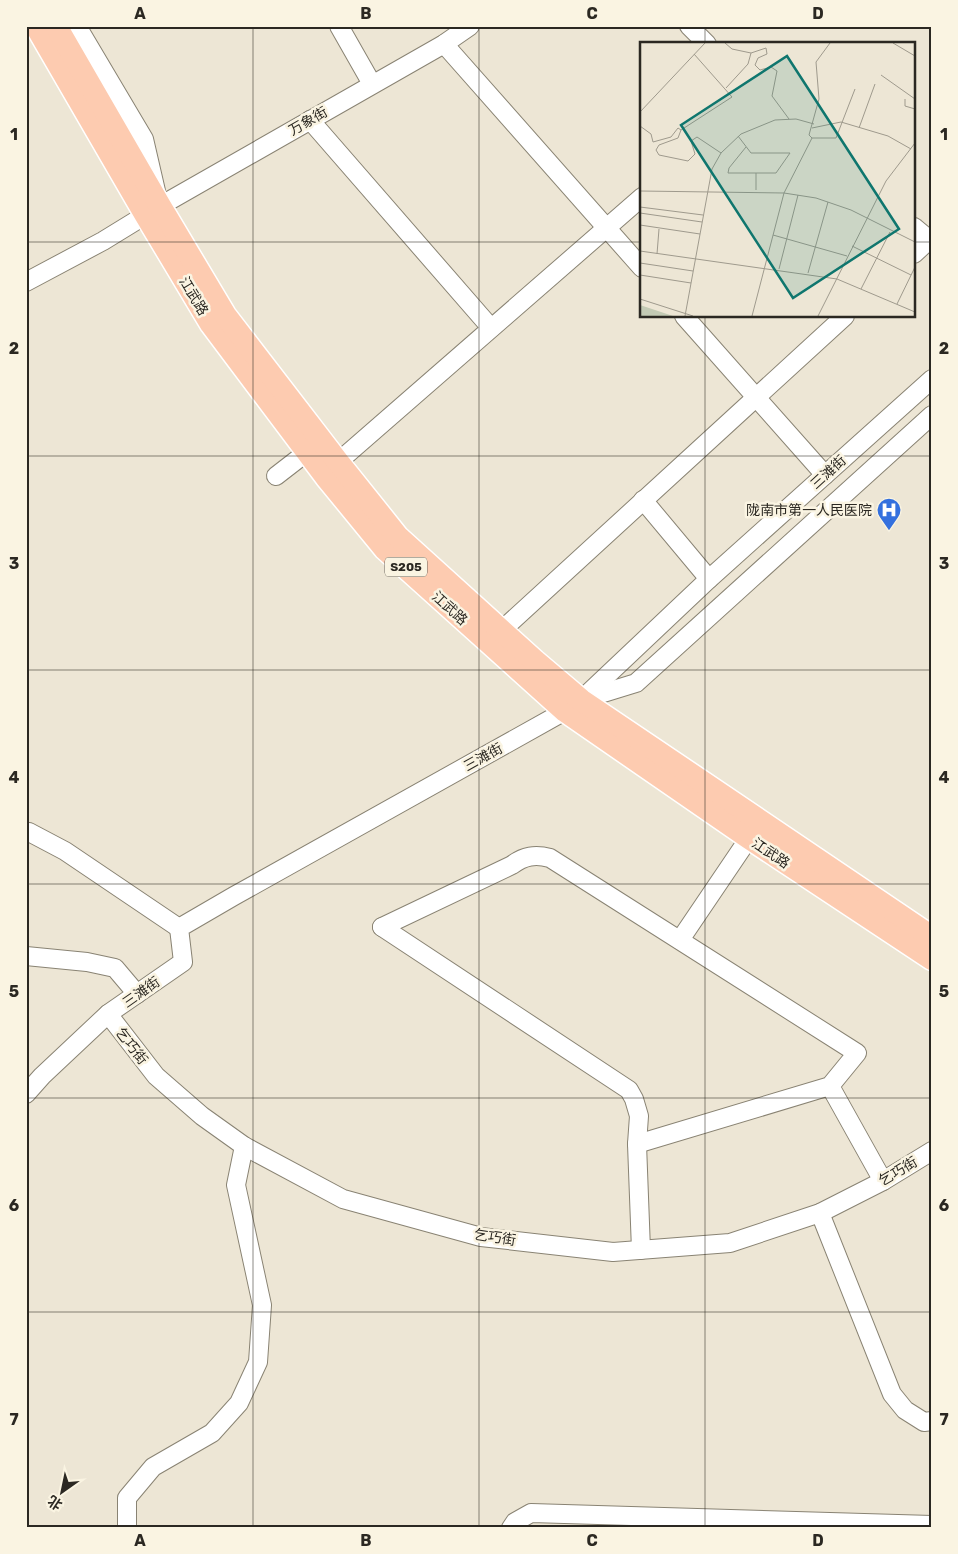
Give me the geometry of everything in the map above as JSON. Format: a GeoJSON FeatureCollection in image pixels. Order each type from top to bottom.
{"type":"FeatureCollection","features":[{"type":"Feature","properties":{"kind":"main road","name":"江武路"},"geometry":{"type":"LineString","coordinates":[[36,26],[153,210],[225,315],[398,537],[502,630],[573,706],[932,937]]}},
{"type":"Feature","properties":{"kind":"main road","name":"江武路"},"geometry":{"type":"LineString","coordinates":[[56,26],[211,324],[307,452],[385,549],[573,706],[749,838],[932,959]]}},
{"type":"Feature","properties":{"kind":"street"},"geometry":{"type":"LineString","coordinates":[[77,26],[144,139],[153,210]]}},
{"type":"Feature","properties":{"kind":"street"},"geometry":{"type":"LineString","coordinates":[[339,26],[372,84]]}},
{"type":"Feature","properties":{"kind":"street","name":"万象街"},"geometry":{"type":"LineString","coordinates":[[26,282],[103,241],[153,210],[444,44],[470,26]]}},
{"type":"Feature","properties":{"kind":"street"},"geometry":{"type":"LineString","coordinates":[[689,26],[705,42]]}},
{"type":"Feature","properties":{"kind":"street"},"geometry":{"type":"LineString","coordinates":[[444,44],[640,266]]}},
{"type":"Feature","properties":{"kind":"street"},"geometry":{"type":"LineString","coordinates":[[310,120],[491,328]]}},
{"type":"Feature","properties":{"kind":"street"},"geometry":{"type":"LineString","coordinates":[[338,462],[640,199]]}},
{"type":"Feature","properties":{"kind":"street"},"geometry":{"type":"LineString","coordinates":[[916,229],[931,241],[916,252]]}},
{"type":"Feature","properties":{"kind":"street"},"geometry":{"type":"LineString","coordinates":[[686,318],[825,475]]}},
{"type":"Feature","properties":{"kind":"street"},"geometry":{"type":"LineString","coordinates":[[502,630],[843,318]]}},
{"type":"Feature","properties":{"kind":"street","name":"三滩街"},"geometry":{"type":"LineString","coordinates":[[26,1094],[42,1076],[108,1014],[184,962],[178,928],[573,706],[709,579],[932,379]]}},
{"type":"Feature","properties":{"kind":"street"},"geometry":{"type":"LineString","coordinates":[[573,706],[636,684],[932,415]]}},
{"type":"Feature","properties":{"kind":"street"},"geometry":{"type":"LineString","coordinates":[[276,476],[307,452]]}},
{"type":"Feature","properties":{"kind":"street"},"geometry":{"type":"LineString","coordinates":[[643,500],[709,579]]}},
{"type":"Feature","properties":{"kind":"street"},"geometry":{"type":"LineString","coordinates":[[26,833],[29,832],[65,850],[178,928]]}},
{"type":"Feature","properties":{"kind":"street"},"geometry":{"type":"LineString","coordinates":[[680,940],[749,838]]}},
{"type":"Feature","properties":{"kind":"street"},"geometry":{"type":"LineString","coordinates":[[636,1144],[830,1086],[857,1053],[558,862],[542,856],[526,857],[382,927],[629,1090],[639,1116],[636,1144],[641,1250]]}},
{"type":"Feature","properties":{"kind":"street"},"geometry":{"type":"LineString","coordinates":[[26,956],[87,962],[115,968],[137,994]]}},
{"type":"Feature","properties":{"kind":"street","name":"乞巧街"},"geometry":{"type":"LineString","coordinates":[[108,1014],[156,1076],[202,1116],[244,1146],[343,1199],[481,1237],[613,1252],[730,1243],[820,1213],[883,1181],[932,1150]]}},
{"type":"Feature","properties":{"kind":"street"},"geometry":{"type":"LineString","coordinates":[[830,1086],[883,1181]]}},
{"type":"Feature","properties":{"kind":"street"},"geometry":{"type":"LineString","coordinates":[[127,1528],[127,1498],[153,1467],[212,1433],[239,1403],[258,1362],[262,1305],[236,1185],[244,1146]]}},
{"type":"Feature","properties":{"kind":"street"},"geometry":{"type":"LineString","coordinates":[[820,1213],[892,1394],[904,1410],[924,1422],[932,1421]]}},
{"type":"Feature","properties":{"kind":"street"},"geometry":{"type":"LineString","coordinates":[[512,1528],[515,1522],[531,1513],[932,1525]]}},
{"type":"Feature","properties":{"kind":"place","name":"陇南市第一人民医院"},"geometry":{"type":"Point","coordinates":[889,531]}}]}
